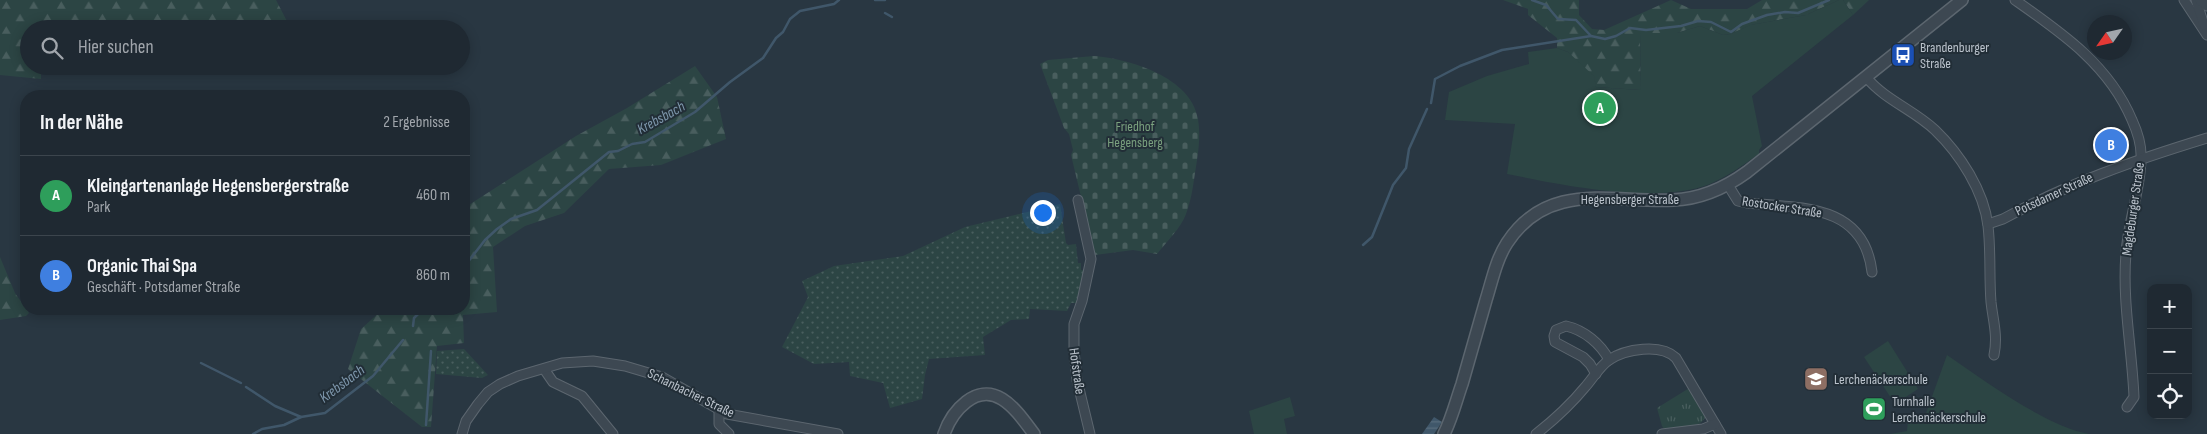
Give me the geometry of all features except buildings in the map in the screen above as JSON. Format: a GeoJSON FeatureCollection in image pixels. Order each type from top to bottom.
{"type":"FeatureCollection","features":[{"type":"Feature","properties":{"kind":"street","name":"Hegensberger Straße"},"geometry":{"type":"LineString","coordinates":[[1444,434],[1454,408],[1498,260],[1511,237],[1527,221],[1547,208],[1575,199],[1674,200],[1706,194],[1728,185],[1747,172],[1962,0]]}},
{"type":"Feature","properties":{"kind":"street","name":"Magdeburger Straße"},"geometry":{"type":"LineString","coordinates":[[2015,0],[2074,43],[2110,79],[2127,108],[2140,144],[2141,158],[2126,253],[2126,300],[2134,397],[2127,407]]}},
{"type":"Feature","properties":{"kind":"street"},"geometry":{"type":"LineString","coordinates":[[2184,0],[2207,35]]}},
{"type":"Feature","properties":{"kind":"street"},"geometry":{"type":"LineString","coordinates":[[2198,0],[2207,35]]}},
{"type":"Feature","properties":{"kind":"street"},"geometry":{"type":"LineString","coordinates":[[2198,0],[2207,6]]}},
{"type":"Feature","properties":{"kind":"street"},"geometry":{"type":"LineString","coordinates":[[1866,77],[1879,91],[1925,121],[1950,146],[1975,186],[1988,224],[1991,302],[1997,338],[1994,354]]}},
{"type":"Feature","properties":{"kind":"street","name":"Potsdamer Straße"},"geometry":{"type":"LineString","coordinates":[[1988,224],[2003,219],[2088,177],[2141,158],[2207,138]]}},
{"type":"Feature","properties":{"kind":"street","name":"Rostocker Straße"},"geometry":{"type":"LineString","coordinates":[[1728,185],[1738,201],[1809,208],[1839,219],[1857,234],[1866,247],[1870,255],[1872,272]]}},
{"type":"Feature","properties":{"kind":"street","name":"Hofstraße"},"geometry":{"type":"LineString","coordinates":[[1078,200],[1091,256],[1080,308],[1074,324],[1074,351],[1077,380],[1090,434]]}},
{"type":"Feature","properties":{"kind":"street"},"geometry":{"type":"LineString","coordinates":[[1596,374],[1583,357],[1555,342],[1556,330],[1566,326],[1582,333],[1602,348],[1609,360]]}},
{"type":"Feature","properties":{"kind":"street"},"geometry":{"type":"LineString","coordinates":[[1536,434],[1580,393],[1609,360],[1630,351],[1659,349],[1674,356],[1721,434]]}},
{"type":"Feature","properties":{"kind":"street","name":"Schanbacher Straße"},"geometry":{"type":"LineString","coordinates":[[462,434],[468,418],[491,390],[512,378],[572,362],[603,362],[625,366],[669,380],[718,410],[747,418],[838,434]]}},
{"type":"Feature","properties":{"kind":"street"},"geometry":{"type":"LineString","coordinates":[[544,369],[554,382],[582,396],[613,434]]}},
{"type":"Feature","properties":{"kind":"street"},"geometry":{"type":"LineString","coordinates":[[944,434],[964,403],[984,394],[998,397],[1009,404],[1034,434]]}},
{"type":"Feature","properties":{"kind":"street"},"geometry":{"type":"LineString","coordinates":[[718,410],[719,424],[729,434]]}},
{"type":"Feature","properties":{"kind":"street"},"geometry":{"type":"LineString","coordinates":[[1662,434],[1703,429],[1715,424]]}},
{"type":"Feature","properties":{"kind":"green space"},"geometry":{"type":"Polygon","coordinates":[[[0,0],[276,0],[286,20],[20,20],[20,75],[41,75],[41,79],[0,75],[0,0]]]}},
{"type":"Feature","properties":{"kind":"green space"},"geometry":{"type":"Polygon","coordinates":[[[1503,0],[1579,0],[1579,15],[1592,29],[1604,30],[1671,0],[1691,9],[1747,9],[1762,0],[1839,0],[1806,15],[1751,25],[1731,34],[1723,35],[1700,26],[1677,33],[1640,33],[1641,90],[1596,87],[1568,52],[1557,48],[1557,38],[1528,15],[1528,9],[1503,0]]]}},
{"type":"Feature","properties":{"kind":"green space"},"geometry":{"type":"Polygon","coordinates":[[[1839,0],[1843,0],[1853,15],[1752,96],[1762,146],[1759,154],[1710,184],[1689,190],[1664,193],[1637,193],[1582,188],[1507,174],[1515,124],[1445,120],[1449,92],[1487,76],[1529,64],[1528,52],[1557,48],[1568,52],[1594,76],[1596,87],[1641,90],[1640,33],[1677,33],[1700,26],[1723,35],[1731,34],[1750,25],[1806,15],[1839,0]]]}},
{"type":"Feature","properties":{"kind":"green space"},"geometry":{"type":"Polygon","coordinates":[[[1843,0],[1869,0],[1853,15],[1843,0]]]}},
{"type":"Feature","properties":{"kind":"green space","name":"Friedhof Hegensberg"},"geometry":{"type":"Polygon","coordinates":[[[1094,56],[1141,66],[1172,81],[1193,104],[1198,119],[1198,153],[1188,209],[1181,224],[1157,254],[1133,250],[1095,255],[1071,155],[1073,150],[1069,134],[1064,128],[1040,64],[1048,60],[1094,56]]]}},
{"type":"Feature","properties":{"kind":"green space"},"geometry":{"type":"Polygon","coordinates":[[[695,66],[717,97],[726,139],[661,165],[609,169],[564,213],[525,226],[493,247],[497,312],[470,314],[470,204],[576,136],[627,108],[695,66]]]}},
{"type":"Feature","properties":{"kind":"green space"},"geometry":{"type":"Polygon","coordinates":[[[1060,204],[1066,243],[1068,245],[1076,244],[1078,263],[1081,263],[1081,270],[1084,270],[1081,290],[1076,303],[1071,303],[1067,311],[1030,309],[1029,319],[1011,320],[983,337],[985,355],[929,359],[922,399],[890,408],[883,383],[850,376],[849,362],[814,364],[782,347],[808,297],[802,281],[834,266],[903,256],[965,227],[1060,204]]]}},
{"type":"Feature","properties":{"kind":"green space"},"geometry":{"type":"Polygon","coordinates":[[[0,257],[15,293],[20,300],[20,315],[27,315],[0,320],[0,257]]]}},
{"type":"Feature","properties":{"kind":"green space"},"geometry":{"type":"Polygon","coordinates":[[[376,315],[463,315],[464,343],[437,346],[431,427],[422,427],[348,369],[361,329],[376,315]]]}},
{"type":"Feature","properties":{"kind":"green space"},"geometry":{"type":"Polygon","coordinates":[[[1888,341],[1918,389],[1895,404],[1864,357],[1888,341]]]}},
{"type":"Feature","properties":{"kind":"green space"},"geometry":{"type":"Polygon","coordinates":[[[464,349],[488,375],[482,378],[436,374],[437,351],[464,349]]]}},
{"type":"Feature","properties":{"kind":"green space"},"geometry":{"type":"Polygon","coordinates":[[[1947,355],[2034,412],[2053,422],[2089,434],[1890,434],[1907,431],[1908,420],[1925,416],[1947,355]]]}},
{"type":"Feature","properties":{"kind":"green space"},"geometry":{"type":"Polygon","coordinates":[[[1691,387],[1706,415],[1704,420],[1695,426],[1665,430],[1657,408],[1691,387]]]}},
{"type":"Feature","properties":{"kind":"green space"},"geometry":{"type":"Polygon","coordinates":[[[1290,397],[1295,416],[1284,419],[1287,434],[1254,434],[1249,411],[1290,397]]]}},
{"type":"Feature","properties":{"kind":"water"},"geometry":{"type":"Polygon","coordinates":[[[1434,417],[1442,422],[1434,434],[1422,434],[1434,417]]]}},
{"type":"Feature","properties":{"kind":"waterway","name":"Krebsbach"},"geometry":{"type":"LineString","coordinates":[[470,259],[485,240],[497,229],[511,219],[537,210],[609,152],[618,151],[632,144],[645,142],[695,112],[730,82],[763,58],[776,38],[783,32],[790,19],[800,11],[834,4],[839,0]]}},
{"type":"Feature","properties":{"kind":"waterway","name":"Krebsbach"},"geometry":{"type":"LineString","coordinates":[[875,0],[885,0]]}},
{"type":"Feature","properties":{"kind":"waterway"},"geometry":{"type":"LineString","coordinates":[[1532,0],[1546,5],[1558,19],[1576,20],[1591,36],[1605,39],[1616,36],[1630,28],[1646,30],[1681,26],[1698,21],[1711,22],[1731,32],[1742,24],[1767,15],[1785,12],[1798,13],[1829,0]]}},
{"type":"Feature","properties":{"kind":"waterway"},"geometry":{"type":"LineString","coordinates":[[885,13],[892,17]]}},
{"type":"Feature","properties":{"kind":"waterway"},"geometry":{"type":"LineString","coordinates":[[1431,103],[1435,79],[1460,66],[1502,50],[1591,36]]}},
{"type":"Feature","properties":{"kind":"waterway"},"geometry":{"type":"LineString","coordinates":[[1363,245],[1372,237],[1393,185],[1406,168],[1409,149],[1427,109]]}},
{"type":"Feature","properties":{"kind":"waterway","name":"Krebsbach"},"geometry":{"type":"LineString","coordinates":[[413,326],[414,318],[417,315]]}},
{"type":"Feature","properties":{"kind":"waterway","name":"Krebsbach"},"geometry":{"type":"LineString","coordinates":[[253,434],[262,429],[284,425],[301,417],[325,413],[373,376],[403,340]]}},
{"type":"Feature","properties":{"kind":"waterway"},"geometry":{"type":"LineString","coordinates":[[426,425],[431,351]]}},
{"type":"Feature","properties":{"kind":"waterway"},"geometry":{"type":"LineString","coordinates":[[201,363],[241,383]]}},
{"type":"Feature","properties":{"kind":"waterway"},"geometry":{"type":"LineString","coordinates":[[246,387],[275,406],[301,417]]}},
{"type":"Feature","properties":{"kind":"place","name":"Brandenburger Straße"},"geometry":{"type":"Point","coordinates":[1903,55]}},
{"type":"Feature","properties":{"kind":"place","name":"Kleingartenanlage Hegensbergerstraße"},"geometry":{"type":"Point","coordinates":[1600,108]}},
{"type":"Feature","properties":{"kind":"place","name":"Organic Thai Spa"},"geometry":{"type":"Point","coordinates":[2111,145]}},
{"type":"Feature","properties":{"kind":"place","name":"Lerchenäckerschule"},"geometry":{"type":"Point","coordinates":[1816,379]}},
{"type":"Feature","properties":{"kind":"place","name":"Turnhalle Lerchenäckerschule"},"geometry":{"type":"Point","coordinates":[1874,409]}}]}
